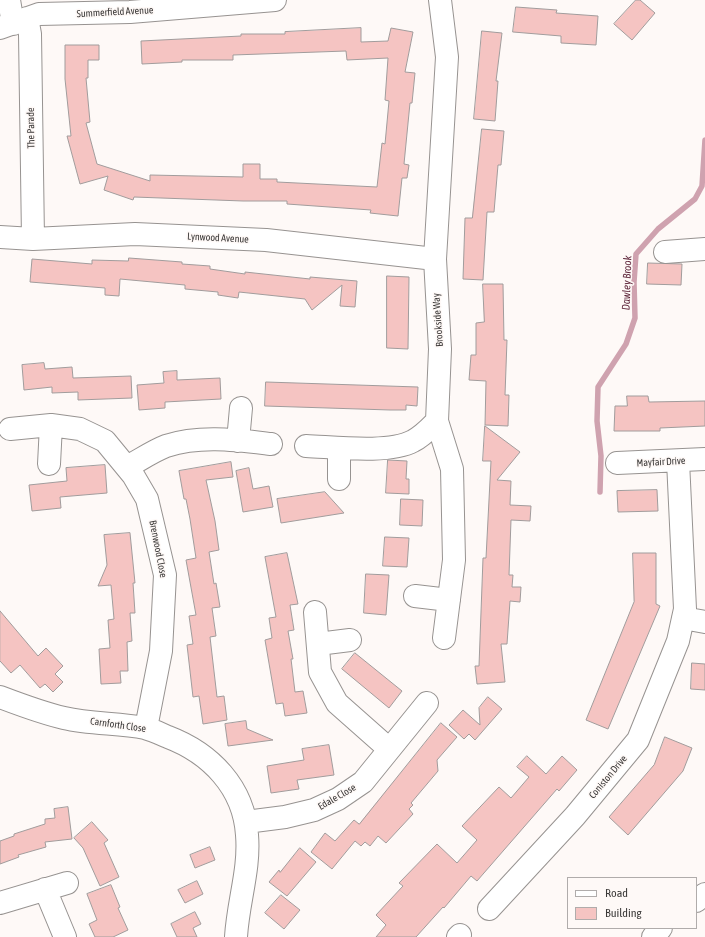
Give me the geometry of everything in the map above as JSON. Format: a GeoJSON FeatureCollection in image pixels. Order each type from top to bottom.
{"type":"FeatureCollection","features":[{"type":"Feature","properties":{"kind":"street","name":"The Parade"},"geometry":{"type":"LineString","coordinates":[[10,0],[13,23],[30,34],[33,239]]}},
{"type":"Feature","properties":{"kind":"street","name":"Summerfield Avenue"},"geometry":{"type":"LineString","coordinates":[[13,23],[39,14],[130,12],[275,0]]}},
{"type":"Feature","properties":{"kind":"street","name":"Brookside Way"},"geometry":{"type":"LineString","coordinates":[[440,0],[447,57],[435,259],[440,349],[437,421],[452,469],[454,560],[444,638]]}},
{"type":"Feature","properties":{"kind":"street","name":"Lynwood Avenue"},"geometry":{"type":"LineString","coordinates":[[0,237],[33,239],[135,234],[259,240],[435,259]]}},
{"type":"Feature","properties":{"kind":"street"},"geometry":{"type":"LineString","coordinates":[[665,252],[705,249]]}},
{"type":"Feature","properties":{"kind":"street"},"geometry":{"type":"LineString","coordinates":[[238,441],[241,408]]}},
{"type":"Feature","properties":{"kind":"street"},"geometry":{"type":"LineString","coordinates":[[306,446],[371,448],[401,445],[413,441],[437,421]]}},
{"type":"Feature","properties":{"kind":"street"},"geometry":{"type":"LineString","coordinates":[[49,464],[51,425]]}},
{"type":"Feature","properties":{"kind":"street","name":"Brenwood Close"},"geometry":{"type":"LineString","coordinates":[[10,430],[51,425],[80,429],[105,441],[127,467],[147,499],[165,575],[161,651],[146,728]]}},
{"type":"Feature","properties":{"kind":"street"},"geometry":{"type":"LineString","coordinates":[[127,467],[165,446],[200,439],[271,444]]}},
{"type":"Feature","properties":{"kind":"street"},"geometry":{"type":"LineString","coordinates":[[339,448],[339,479]]}},
{"type":"Feature","properties":{"kind":"street","name":"Mayfair Drive"},"geometry":{"type":"LineString","coordinates":[[617,464],[705,459]]}},
{"type":"Feature","properties":{"kind":"street","name":"Coniston Drive"},"geometry":{"type":"LineString","coordinates":[[489,909],[575,816],[638,740],[678,641],[685,609],[678,461]]}},
{"type":"Feature","properties":{"kind":"street"},"geometry":{"type":"LineString","coordinates":[[415,596],[449,600]]}},
{"type":"Feature","properties":{"kind":"street"},"geometry":{"type":"LineString","coordinates":[[315,612],[320,672],[337,704],[389,749]]}},
{"type":"Feature","properties":{"kind":"street"},"geometry":{"type":"LineString","coordinates":[[683,618],[705,622]]}},
{"type":"Feature","properties":{"kind":"street"},"geometry":{"type":"LineString","coordinates":[[318,644],[350,640]]}},
{"type":"Feature","properties":{"kind":"street","name":"Carnforth Close"},"geometry":{"type":"LineString","coordinates":[[0,697],[65,718],[146,728],[186,744],[216,765],[231,785],[244,810],[246,822],[248,854],[237,919],[236,937]]}},
{"type":"Feature","properties":{"kind":"street","name":"Edale Close"},"geometry":{"type":"LineString","coordinates":[[246,822],[285,817],[314,810],[338,799],[362,782],[427,703]]}},
{"type":"Feature","properties":{"kind":"street"},"geometry":{"type":"LineString","coordinates":[[0,903],[67,883]]}},
{"type":"Feature","properties":{"kind":"street"},"geometry":{"type":"LineString","coordinates":[[45,889],[64,937]]}},
{"type":"Feature","properties":{"kind":"street"},"geometry":{"type":"LineString","coordinates":[[697,900],[705,894]]}},
{"type":"Feature","properties":{"kind":"street"},"geometry":{"type":"LineString","coordinates":[[653,937],[660,929]]}},
{"type":"Feature","properties":{"kind":"building"},"geometry":{"type":"Polygon","coordinates":[[[636,0],[640,0],[655,13],[632,40],[614,24],[636,0]]]}},
{"type":"Feature","properties":{"kind":"building"},"geometry":{"type":"Polygon","coordinates":[[[516,7],[557,10],[556,13],[598,16],[596,45],[561,43],[561,36],[513,32],[516,7]]]}},
{"type":"Feature","properties":{"kind":"building"},"geometry":{"type":"Polygon","coordinates":[[[361,28],[361,42],[388,41],[391,28],[413,32],[405,72],[415,73],[412,103],[410,103],[404,164],[409,165],[407,178],[402,178],[398,216],[370,213],[371,210],[287,204],[287,201],[134,197],[133,200],[104,190],[108,176],[80,184],[67,136],[71,136],[65,79],[65,45],[99,45],[99,60],[88,60],[88,78],[86,78],[90,122],[86,123],[97,164],[150,181],[150,175],[243,177],[243,164],[260,164],[260,179],[277,179],[277,182],[377,187],[382,143],[385,144],[389,101],[385,100],[388,58],[347,60],[346,51],[233,55],[233,60],[182,60],[182,62],[142,64],[141,41],[241,36],[241,34],[285,34],[285,32],[361,28]]]}},
{"type":"Feature","properties":{"kind":"building"},"geometry":{"type":"Polygon","coordinates":[[[482,31],[502,33],[496,81],[498,81],[495,121],[474,119],[482,31]]]}},
{"type":"Feature","properties":{"kind":"building"},"geometry":{"type":"Polygon","coordinates":[[[482,129],[504,131],[501,165],[498,165],[494,212],[487,212],[483,280],[463,279],[465,218],[472,218],[482,129]]]}},
{"type":"Feature","properties":{"kind":"building"},"geometry":{"type":"Polygon","coordinates":[[[129,258],[182,262],[182,264],[210,266],[210,269],[245,274],[245,272],[310,279],[310,277],[357,281],[355,307],[340,306],[342,285],[312,310],[305,299],[239,292],[238,298],[218,295],[218,292],[185,289],[185,285],[120,279],[119,296],[105,295],[105,288],[30,282],[32,259],[92,264],[92,260],[128,261],[129,258]]]}},
{"type":"Feature","properties":{"kind":"building"},"geometry":{"type":"Polygon","coordinates":[[[648,263],[682,264],[681,285],[647,284],[648,263]]]}},
{"type":"Feature","properties":{"kind":"building"},"geometry":{"type":"Polygon","coordinates":[[[387,276],[409,277],[408,349],[387,348],[387,276]]]}},
{"type":"Feature","properties":{"kind":"building"},"geometry":{"type":"Polygon","coordinates":[[[483,284],[503,284],[504,340],[507,340],[505,395],[509,395],[508,426],[485,425],[486,381],[469,380],[471,355],[476,355],[476,323],[484,322],[483,284]]]}},
{"type":"Feature","properties":{"kind":"building"},"geometry":{"type":"Polygon","coordinates":[[[44,363],[45,369],[72,367],[73,378],[131,376],[132,398],[78,400],[78,392],[52,393],[52,387],[24,390],[22,365],[44,363]]]}},
{"type":"Feature","properties":{"kind":"building"},"geometry":{"type":"Polygon","coordinates":[[[177,371],[177,380],[220,378],[221,399],[165,402],[165,408],[139,410],[137,385],[164,383],[163,372],[177,371]]]}},
{"type":"Feature","properties":{"kind":"building"},"geometry":{"type":"Polygon","coordinates":[[[266,382],[418,387],[417,406],[406,405],[406,410],[390,410],[265,406],[266,382]]]}},
{"type":"Feature","properties":{"kind":"building"},"geometry":{"type":"Polygon","coordinates":[[[627,396],[648,396],[649,402],[705,401],[705,426],[660,428],[660,431],[614,431],[615,406],[627,406],[627,396]]]}},
{"type":"Feature","properties":{"kind":"building"},"geometry":{"type":"Polygon","coordinates":[[[485,426],[520,452],[497,480],[511,481],[510,505],[531,506],[530,521],[511,520],[509,575],[513,575],[512,587],[521,587],[520,602],[510,601],[507,644],[501,644],[505,682],[477,684],[475,666],[479,666],[483,558],[486,558],[491,461],[483,461],[485,426]]]}},
{"type":"Feature","properties":{"kind":"building"},"geometry":{"type":"Polygon","coordinates":[[[388,460],[407,461],[406,479],[409,479],[409,494],[386,493],[388,460]]]}},
{"type":"Feature","properties":{"kind":"building"},"geometry":{"type":"Polygon","coordinates":[[[231,462],[233,477],[206,480],[215,521],[219,550],[209,552],[214,584],[216,583],[220,607],[212,608],[216,636],[210,637],[217,697],[224,696],[227,720],[203,724],[199,696],[193,697],[187,645],[193,644],[189,616],[196,615],[186,560],[196,558],[190,519],[186,499],[184,499],[179,471],[231,462]]]}},
{"type":"Feature","properties":{"kind":"building"},"geometry":{"type":"Polygon","coordinates":[[[105,465],[107,493],[60,497],[61,508],[32,511],[29,485],[67,481],[66,468],[105,465]]]}},
{"type":"Feature","properties":{"kind":"building"},"geometry":{"type":"Polygon","coordinates":[[[249,468],[253,489],[269,486],[273,507],[243,512],[236,471],[249,468]]]}},
{"type":"Feature","properties":{"kind":"building"},"geometry":{"type":"Polygon","coordinates":[[[657,490],[658,511],[618,512],[617,491],[657,490]]]}},
{"type":"Feature","properties":{"kind":"building"},"geometry":{"type":"Polygon","coordinates":[[[325,492],[344,513],[281,523],[277,499],[325,492]]]}},
{"type":"Feature","properties":{"kind":"building"},"geometry":{"type":"Polygon","coordinates":[[[401,499],[423,500],[422,526],[400,525],[401,499]]]}},
{"type":"Feature","properties":{"kind":"building"},"geometry":{"type":"Polygon","coordinates":[[[130,533],[135,583],[133,583],[135,613],[130,613],[132,641],[127,642],[128,671],[120,671],[121,683],[101,684],[99,649],[110,648],[108,620],[114,619],[111,585],[98,586],[107,565],[104,535],[130,533]]]}},
{"type":"Feature","properties":{"kind":"building"},"geometry":{"type":"Polygon","coordinates":[[[385,537],[409,538],[407,567],[383,566],[385,537]]]}},
{"type":"Feature","properties":{"kind":"building"},"geometry":{"type":"Polygon","coordinates":[[[287,553],[298,604],[290,605],[294,630],[288,631],[293,659],[291,659],[295,692],[303,691],[307,713],[285,716],[283,703],[276,704],[265,640],[272,638],[269,618],[276,617],[265,557],[287,553]]]}},
{"type":"Feature","properties":{"kind":"building"},"geometry":{"type":"Polygon","coordinates":[[[633,553],[656,553],[656,604],[660,606],[608,729],[586,720],[634,602],[633,553]]]}},
{"type":"Feature","properties":{"kind":"building"},"geometry":{"type":"Polygon","coordinates":[[[366,574],[389,575],[386,615],[364,613],[366,574]]]}},
{"type":"Feature","properties":{"kind":"building"},"geometry":{"type":"Polygon","coordinates":[[[0,611],[38,656],[46,648],[63,666],[55,674],[63,682],[53,692],[45,684],[40,688],[20,665],[11,673],[0,661],[0,611]]]}},
{"type":"Feature","properties":{"kind":"building"},"geometry":{"type":"Polygon","coordinates":[[[355,653],[402,691],[389,708],[342,669],[355,653]]]}},
{"type":"Feature","properties":{"kind":"building"},"geometry":{"type":"Polygon","coordinates":[[[692,663],[705,664],[705,690],[691,689],[692,663]]]}},
{"type":"Feature","properties":{"kind":"building"},"geometry":{"type":"Polygon","coordinates":[[[488,697],[502,709],[475,740],[469,734],[464,739],[449,725],[463,710],[480,725],[479,708],[488,697]]]}},
{"type":"Feature","properties":{"kind":"building"},"geometry":{"type":"Polygon","coordinates":[[[246,721],[247,729],[273,740],[228,746],[225,724],[246,721]]]}},
{"type":"Feature","properties":{"kind":"building"},"geometry":{"type":"Polygon","coordinates":[[[441,723],[457,737],[437,760],[438,771],[411,803],[413,805],[409,809],[413,814],[386,843],[378,836],[370,846],[365,842],[361,846],[355,841],[332,869],[311,852],[325,833],[335,841],[354,820],[359,824],[441,723]]]}},
{"type":"Feature","properties":{"kind":"building"},"geometry":{"type":"Polygon","coordinates":[[[665,737],[692,748],[683,771],[628,835],[609,817],[654,765],[665,737]]]}},
{"type":"Feature","properties":{"kind":"building"},"geometry":{"type":"Polygon","coordinates":[[[329,745],[334,775],[297,780],[299,789],[271,793],[267,766],[304,760],[302,749],[329,745]]]}},
{"type":"Feature","properties":{"kind":"building"},"geometry":{"type":"Polygon","coordinates":[[[527,756],[546,774],[562,756],[577,770],[559,791],[557,789],[477,881],[471,876],[444,908],[443,907],[416,937],[376,937],[386,925],[376,915],[403,886],[399,883],[437,844],[457,863],[477,840],[462,826],[499,787],[511,798],[529,777],[517,767],[527,756]]]}},
{"type":"Feature","properties":{"kind":"building"},"geometry":{"type":"Polygon","coordinates":[[[68,807],[72,839],[45,842],[46,847],[18,855],[19,857],[0,864],[0,841],[14,836],[14,834],[45,824],[45,819],[55,818],[54,809],[68,807]]]}},
{"type":"Feature","properties":{"kind":"building"},"geometry":{"type":"Polygon","coordinates":[[[92,822],[108,840],[104,843],[119,877],[100,886],[83,848],[74,838],[92,822]]]}},
{"type":"Feature","properties":{"kind":"building"},"geometry":{"type":"Polygon","coordinates":[[[210,847],[215,860],[195,868],[190,855],[210,847]]]}},
{"type":"Feature","properties":{"kind":"building"},"geometry":{"type":"Polygon","coordinates":[[[300,848],[316,862],[287,896],[269,882],[279,870],[280,872],[300,848]]]}},
{"type":"Feature","properties":{"kind":"building"},"geometry":{"type":"Polygon","coordinates":[[[197,881],[203,894],[185,903],[178,890],[197,881]]]}},
{"type":"Feature","properties":{"kind":"building"},"geometry":{"type":"Polygon","coordinates":[[[111,885],[120,907],[118,908],[128,930],[113,937],[95,937],[89,924],[97,920],[87,894],[111,885]]]}},
{"type":"Feature","properties":{"kind":"building"},"geometry":{"type":"Polygon","coordinates":[[[281,895],[300,910],[284,929],[265,913],[281,895]]]}},
{"type":"Feature","properties":{"kind":"building"},"geometry":{"type":"Polygon","coordinates":[[[195,912],[201,924],[193,928],[197,937],[177,937],[171,924],[195,912]]]}},
{"type":"Feature","properties":{"kind":"waterway","name":"Dawley Brook"},"geometry":{"type":"LineString","coordinates":[[600,492],[601,456],[597,421],[598,387],[626,344],[635,318],[634,282],[636,254],[658,229],[695,199],[702,186],[705,140]]}}]}
